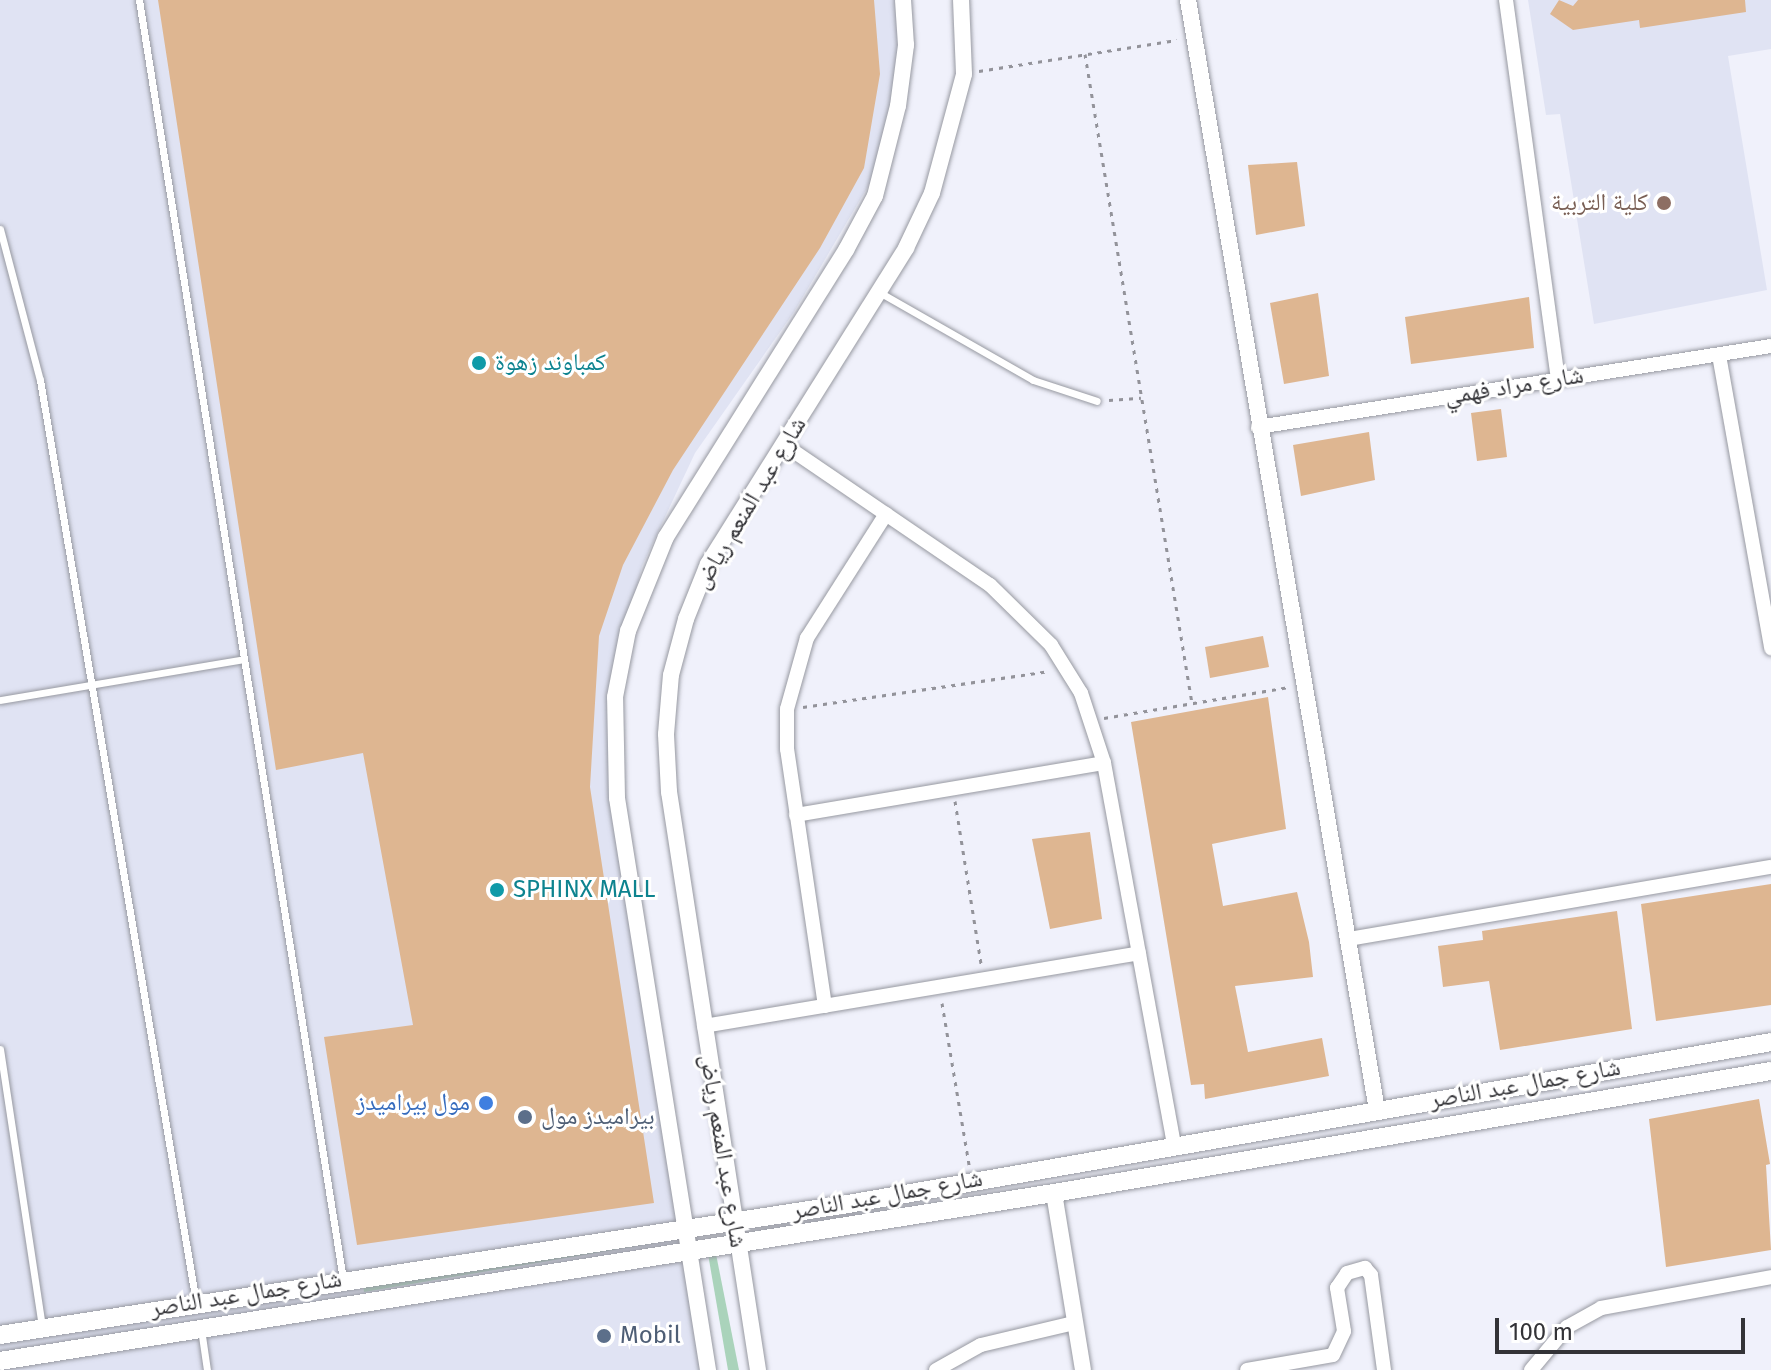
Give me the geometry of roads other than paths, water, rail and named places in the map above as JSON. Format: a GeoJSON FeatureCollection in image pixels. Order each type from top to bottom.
{"type":"FeatureCollection","features":[{"type":"Feature","properties":{"kind":"main road","name":"شارع جمال عبد الناصر"},"geometry":{"type":"LineString","coordinates":[[0,1335],[688,1225],[848,1204],[1771,1042]]}},
{"type":"Feature","properties":{"kind":"main road","name":"شارع جمال عبد الناصر"},"geometry":{"type":"LineString","coordinates":[[0,1361],[1054,1193],[1771,1071]]}},
{"type":"Feature","properties":{"kind":"street","name":"شارع عبد المنعم رياض"},"geometry":{"type":"LineString","coordinates":[[708,1370],[688,1225],[617,798],[613,731],[620,664],[638,599],[666,537],[854,237],[875,196],[898,106],[906,45],[903,0]]}},
{"type":"Feature","properties":{"kind":"street"},"geometry":{"type":"LineString","coordinates":[[1188,0],[1258,427],[1377,1110]]}},
{"type":"Feature","properties":{"kind":"street"},"geometry":{"type":"LineString","coordinates":[[1506,0],[1558,379]]}},
{"type":"Feature","properties":{"kind":"street","name":"شارع عبد المنعم رياض"},"geometry":{"type":"LineString","coordinates":[[758,1370],[666,763],[671,675],[686,619],[708,564],[879,292],[932,193],[964,74],[965,4]]}},
{"type":"Feature","properties":{"kind":"street","name":"شارع مراد فهمي"},"geometry":{"type":"LineString","coordinates":[[1258,427],[1771,346]]}},
{"type":"Feature","properties":{"kind":"street"},"geometry":{"type":"LineString","coordinates":[[1719,355],[1771,648]]}},
{"type":"Feature","properties":{"kind":"street"},"geometry":{"type":"LineString","coordinates":[[783,444],[1012,604],[1067,668],[1092,719],[1104,763],[1174,1145]]}},
{"type":"Feature","properties":{"kind":"street"},"geometry":{"type":"LineString","coordinates":[[825,1006],[796,815],[787,709],[807,638],[886,514]]}},
{"type":"Feature","properties":{"kind":"street"},"geometry":{"type":"LineString","coordinates":[[796,815],[1104,763]]}},
{"type":"Feature","properties":{"kind":"street"},"geometry":{"type":"LineString","coordinates":[[1349,939],[1771,867]]}},
{"type":"Feature","properties":{"kind":"street"},"geometry":{"type":"LineString","coordinates":[[704,1026],[1139,953]]}},
{"type":"Feature","properties":{"kind":"street"},"geometry":{"type":"LineString","coordinates":[[1054,1193],[1083,1370]]}},
{"type":"Feature","properties":{"kind":"street"},"geometry":{"type":"LineString","coordinates":[[1247,1370],[1298,1366],[1338,1351],[1344,1331],[1337,1288],[1347,1273],[1365,1268],[1371,1275],[1384,1370]]}},
{"type":"Feature","properties":{"kind":"street"},"geometry":{"type":"LineString","coordinates":[[1531,1370],[1567,1327],[1601,1308],[1771,1277]]}},
{"type":"Feature","properties":{"kind":"street"},"geometry":{"type":"LineString","coordinates":[[936,1370],[981,1345],[1074,1323]]}},
{"type":"Feature","properties":{"kind":"lane"},"geometry":{"type":"LineString","coordinates":[[139,0],[343,1279]]}},
{"type":"Feature","properties":{"kind":"lane"},"geometry":{"type":"LineString","coordinates":[[0,229],[40,380],[196,1302]]}},
{"type":"Feature","properties":{"kind":"lane"},"geometry":{"type":"LineString","coordinates":[[879,292],[1033,380],[1097,401]]}},
{"type":"Feature","properties":{"kind":"lane"},"geometry":{"type":"LineString","coordinates":[[0,700],[244,659]]}},
{"type":"Feature","properties":{"kind":"lane"},"geometry":{"type":"LineString","coordinates":[[0,1049],[42,1327]]}},
{"type":"Feature","properties":{"kind":"lane"},"geometry":{"type":"LineString","coordinates":[[201,1328],[207,1370]]}},
{"type":"Feature","properties":{"kind":"place","name":"كلية التربية"},"geometry":{"type":"Point","coordinates":[1664,203]}},
{"type":"Feature","properties":{"kind":"place","name":"كمباوند زهوة"},"geometry":{"type":"Point","coordinates":[479,363]}},
{"type":"Feature","properties":{"kind":"place","name":"SPHINX MALL"},"geometry":{"type":"Point","coordinates":[497,890]}},
{"type":"Feature","properties":{"kind":"place","name":"مول بيراميدز"},"geometry":{"type":"Point","coordinates":[486,1103]}},
{"type":"Feature","properties":{"kind":"place","name":"بيراميدز مول"},"geometry":{"type":"Point","coordinates":[525,1117]}},
{"type":"Feature","properties":{"kind":"place","name":"Mobil"},"geometry":{"type":"Point","coordinates":[604,1336]}}]}
